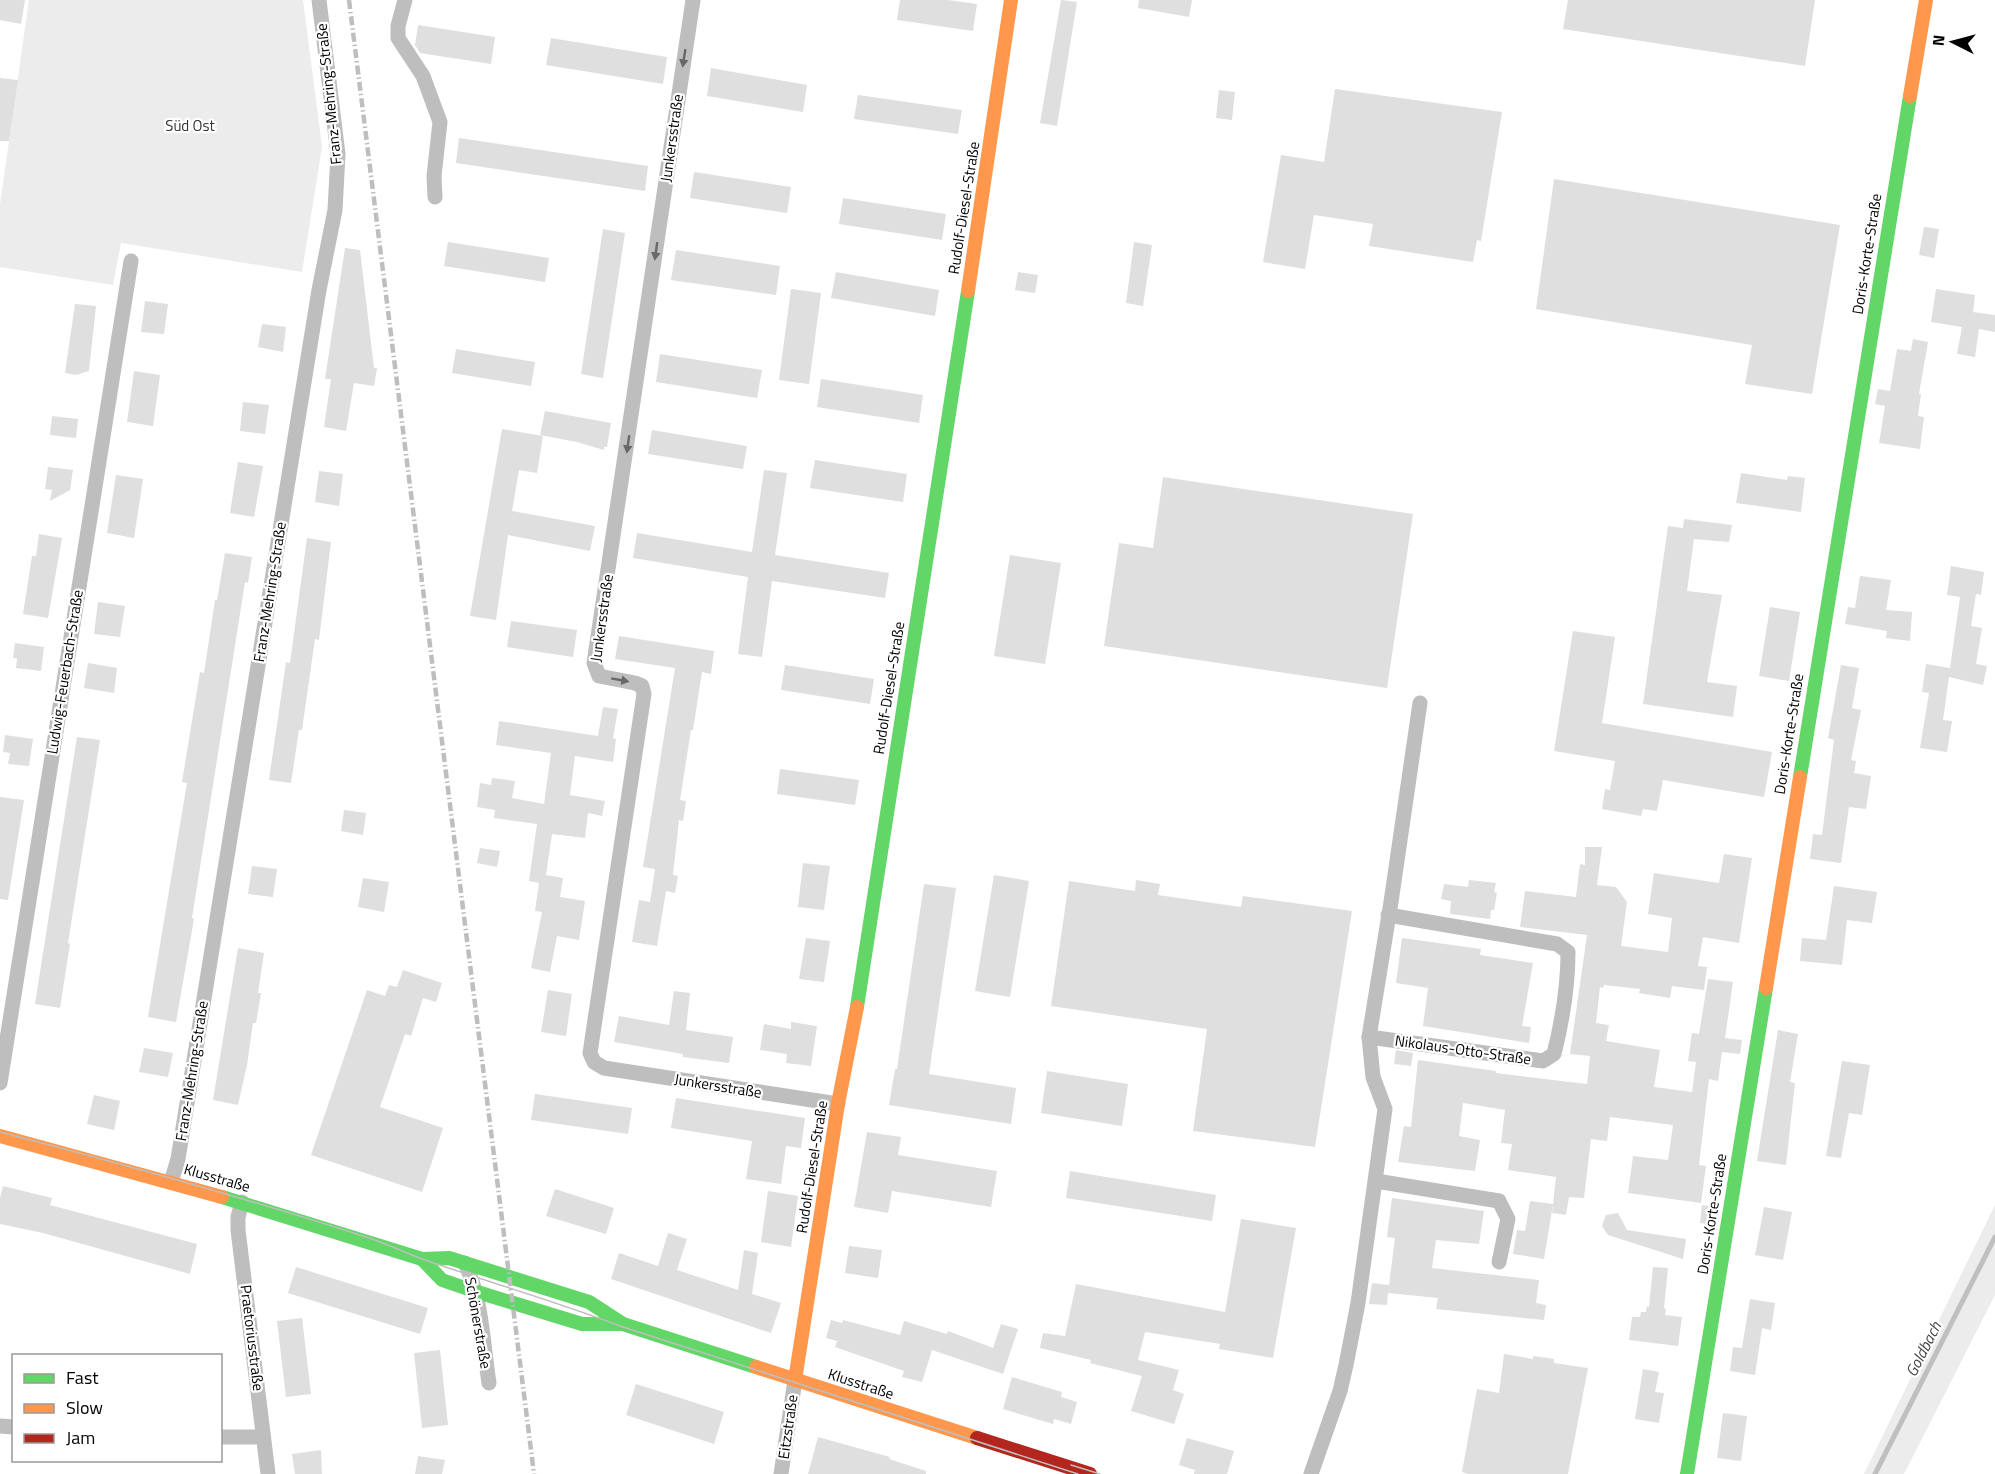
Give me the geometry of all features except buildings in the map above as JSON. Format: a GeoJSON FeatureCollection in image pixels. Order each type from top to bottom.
{"type":"FeatureCollection","features":[{"type":"Feature","properties":{"kind":"street","name":"Franz-Mehring-Straße"},"geometry":{"type":"LineString","coordinates":[[171,1182],[177,1159],[319,290],[335,210],[338,154],[319,0]]}},
{"type":"Feature","properties":{"kind":"street"},"geometry":{"type":"LineString","coordinates":[[405,0],[398,26],[398,38],[423,76],[440,122],[434,176],[435,197]]}},
{"type":"Feature","properties":{"kind":"street","name":"Junkersstraße"},"geometry":{"type":"LineString","coordinates":[[693,0],[594,663],[599,676],[635,683],[642,686],[644,694],[590,1053],[594,1062],[604,1068],[838,1104]]}},
{"type":"Feature","properties":{"kind":"street","name":"Rudolf-Diesel-Straße"},"geometry":{"type":"LineString","coordinates":[[795,1380],[838,1104],[852,1038],[999,95],[1011,0]]}},
{"type":"Feature","properties":{"kind":"street","name":"Doris-Korte-Straße"},"geometry":{"type":"LineString","coordinates":[[1688,1474],[1926,0]]}},
{"type":"Feature","properties":{"kind":"street","name":"Ludwig-Feuerbach-Straße"},"geometry":{"type":"LineString","coordinates":[[0,1083],[131,261]]}},
{"type":"Feature","properties":{"kind":"street"},"geometry":{"type":"LineString","coordinates":[[1311,1474],[1340,1391],[1346,1365],[1376,1181],[1385,1109],[1373,1077],[1369,1037],[1420,703]]}},
{"type":"Feature","properties":{"kind":"street","name":"Nikolaus-Otto-Straße"},"geometry":{"type":"LineString","coordinates":[[1369,1037],[1544,1061],[1554,1054],[1558,1041],[1568,952],[1557,944],[1388,915]]}},
{"type":"Feature","properties":{"kind":"street","name":"Klusstraße"},"geometry":{"type":"LineString","coordinates":[[0,1136],[242,1202],[422,1259],[448,1258],[465,1263],[589,1302],[623,1324],[1090,1474]]}},
{"type":"Feature","properties":{"kind":"street"},"geometry":{"type":"LineString","coordinates":[[1376,1181],[1499,1202],[1508,1219],[1499,1262]]}},
{"type":"Feature","properties":{"kind":"street","name":"Praetoriusstraße"},"geometry":{"type":"LineString","coordinates":[[242,1202],[238,1230],[268,1474]]}},
{"type":"Feature","properties":{"kind":"street","name":"Klusstraße"},"geometry":{"type":"LineString","coordinates":[[422,1259],[442,1280],[474,1291],[582,1324],[623,1324]]}},
{"type":"Feature","properties":{"kind":"street","name":"Schönerstraße"},"geometry":{"type":"LineString","coordinates":[[465,1263],[471,1275],[489,1383]]}},
{"type":"Feature","properties":{"kind":"street","name":"Eitzstraße"},"geometry":{"type":"LineString","coordinates":[[781,1474],[795,1380]]}},
{"type":"Feature","properties":{"kind":"street"},"geometry":{"type":"LineString","coordinates":[[222,1437],[263,1437]]}},
{"type":"Feature","properties":{"kind":"green space","name":"Süd Ost"},"geometry":{"type":"Polygon","coordinates":[[[29,0],[303,0],[322,147],[302,272],[121,243],[113,285],[0,267],[0,204],[29,0]]]}},
{"type":"Feature","properties":{"kind":"green space"},"geometry":{"type":"Polygon","coordinates":[[[1995,1205],[1995,1295],[1904,1474],[1864,1474],[1995,1205]]]}},
{"type":"Feature","properties":{"kind":"waterway","name":"Goldbach"},"geometry":{"type":"LineString","coordinates":[[1875,1474],[1995,1237]]}},
{"type":"Feature","properties":{"kind":"tram line"},"geometry":{"type":"LineString","coordinates":[[0,1132],[282,1210],[375,1240],[425,1260],[623,1327],[1078,1474]]}},
{"type":"Feature","properties":{"kind":"tram line"},"geometry":{"type":"LineString","coordinates":[[1071,1465],[1100,1474]]}},
{"type":"Feature","properties":{"kind":"railway"},"geometry":{"type":"LineString","coordinates":[[349,0],[534,1474]]}},
{"type":"Feature","properties":{"kind":"traffic: fast"},"geometry":{"type":"LineString","coordinates":[[1800,777],[1910,96]]}},
{"type":"Feature","properties":{"kind":"traffic: fast"},"geometry":{"type":"LineString","coordinates":[[857,1007],[968,291]]}},
{"type":"Feature","properties":{"kind":"traffic: fast"},"geometry":{"type":"LineString","coordinates":[[1687,1474],[1766,988]]}},
{"type":"Feature","properties":{"kind":"traffic: fast"},"geometry":{"type":"LineString","coordinates":[[222,1197],[422,1259],[449,1258],[589,1302],[623,1324],[756,1367]]}},
{"type":"Feature","properties":{"kind":"traffic: fast"},"geometry":{"type":"LineString","coordinates":[[422,1259],[442,1280],[474,1291],[582,1324],[623,1324]]}},
{"type":"Feature","properties":{"kind":"traffic: slow"},"geometry":{"type":"LineString","coordinates":[[968,291],[1011,0]]}},
{"type":"Feature","properties":{"kind":"traffic: slow"},"geometry":{"type":"LineString","coordinates":[[1910,96],[1926,0]]}},
{"type":"Feature","properties":{"kind":"traffic: slow"},"geometry":{"type":"LineString","coordinates":[[1766,988],[1800,777]]}},
{"type":"Feature","properties":{"kind":"traffic: slow"},"geometry":{"type":"LineString","coordinates":[[795,1380],[838,1104],[857,1007]]}},
{"type":"Feature","properties":{"kind":"traffic: slow"},"geometry":{"type":"LineString","coordinates":[[0,1136],[222,1197]]}},
{"type":"Feature","properties":{"kind":"traffic: slow"},"geometry":{"type":"LineString","coordinates":[[756,1367],[977,1438]]}},
{"type":"Feature","properties":{"kind":"traffic: jam"},"geometry":{"type":"LineString","coordinates":[[977,1438],[1090,1474]]}}]}
